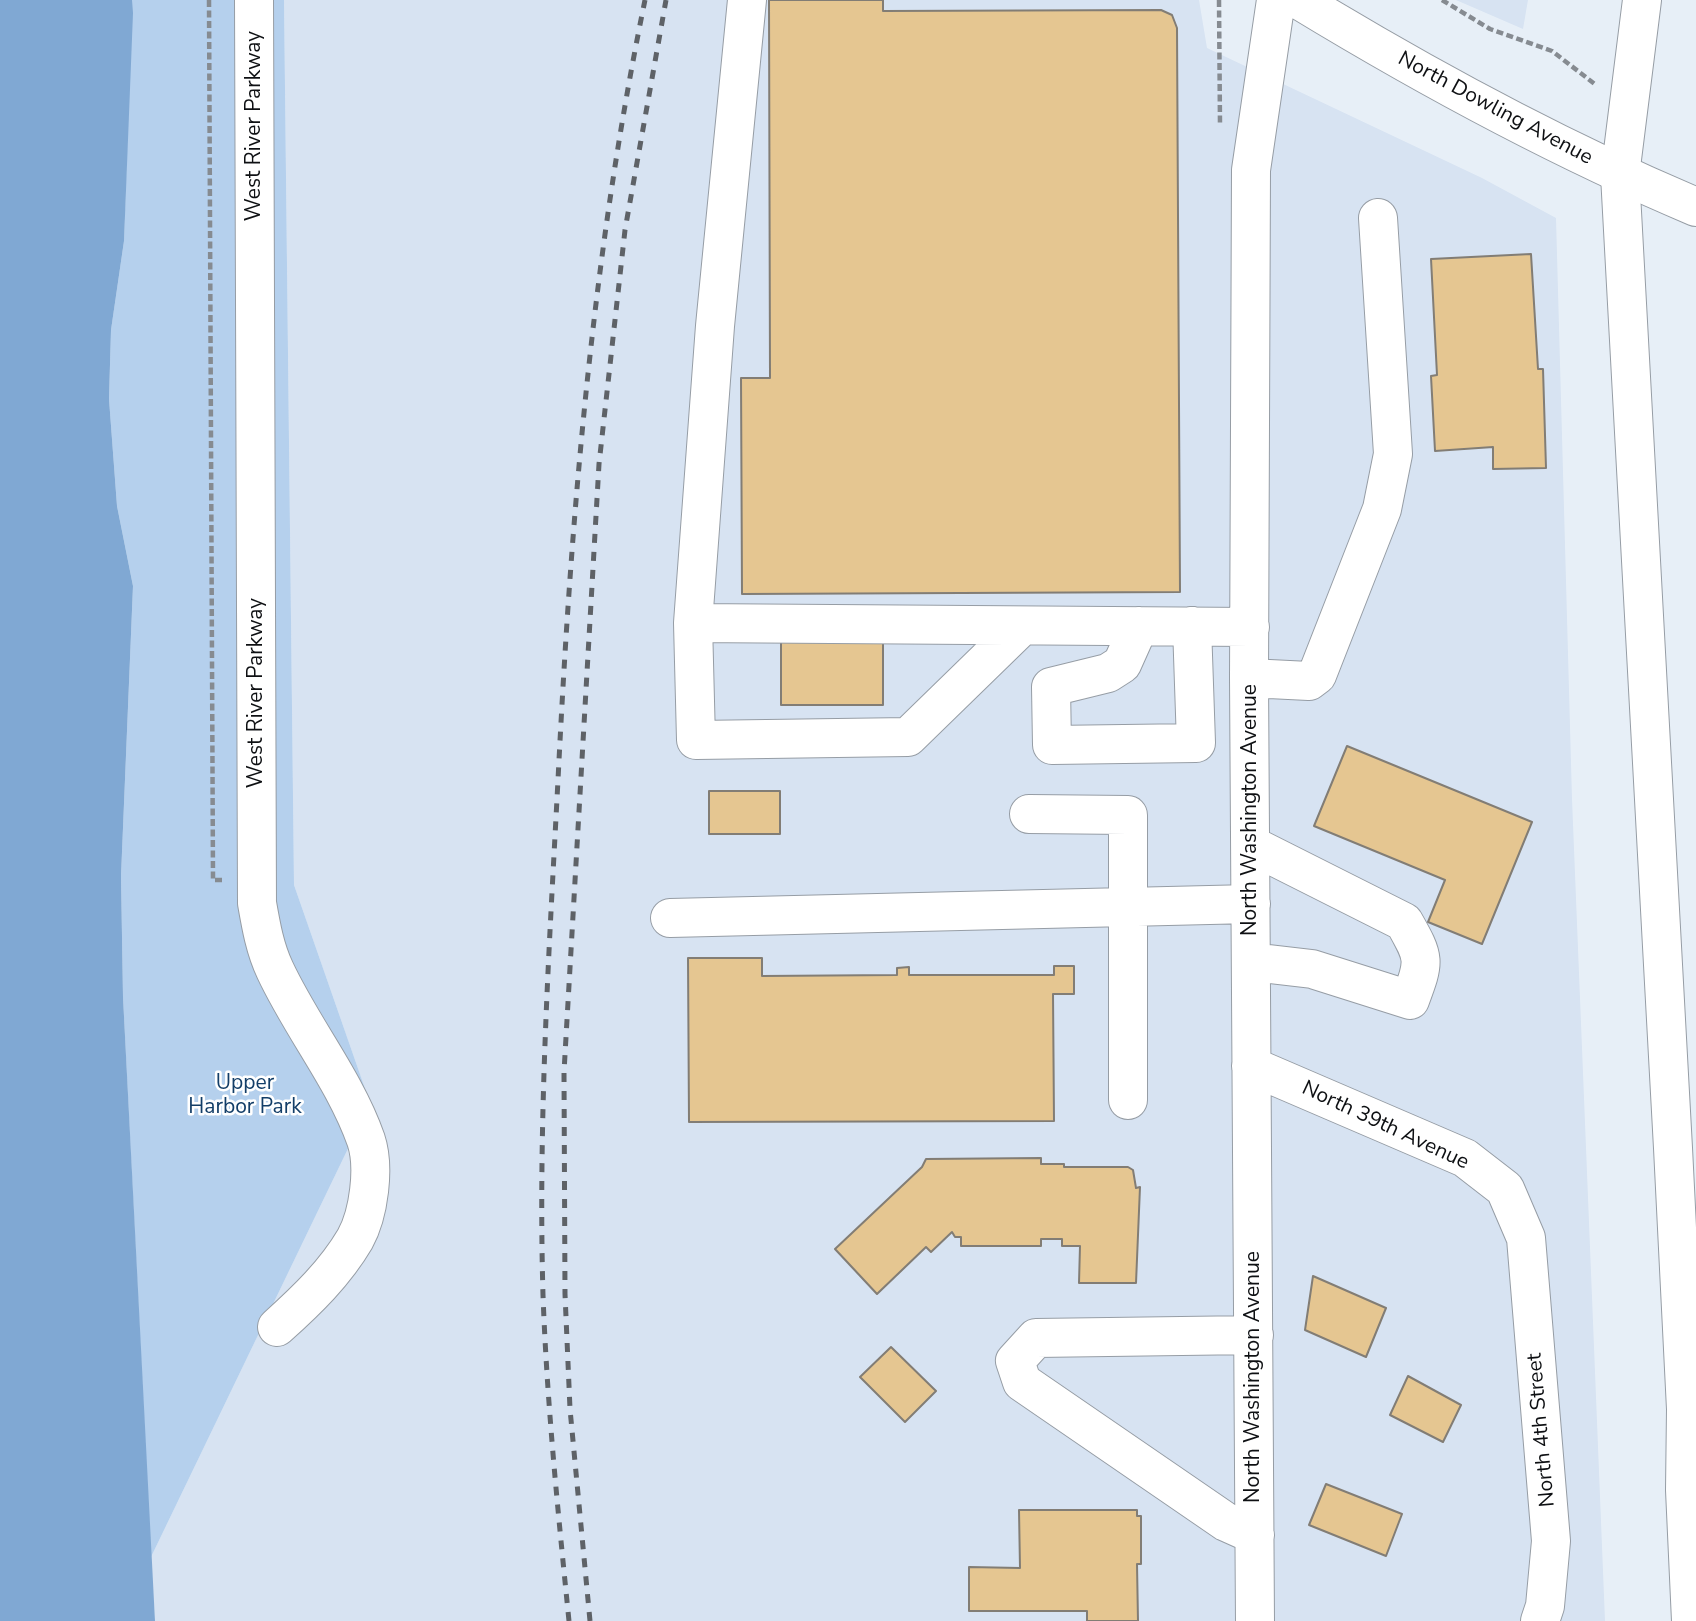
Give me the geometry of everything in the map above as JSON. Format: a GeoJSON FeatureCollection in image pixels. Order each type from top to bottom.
{"type":"FeatureCollection","features":[{"type":"Feature","properties":{"kind":"main road","name":"West River Parkway"},"geometry":{"type":"LineString","coordinates":[[254,0],[257,903],[274,968],[309,1036],[345,1095],[367,1143],[370,1198],[356,1237],[318,1290],[277,1327]]}},
{"type":"Feature","properties":{"kind":"main road"},"geometry":{"type":"LineString","coordinates":[[747,0],[715,326],[693,623],[696,740],[908,737],[1022,625]]}},
{"type":"Feature","properties":{"kind":"main road","name":"North Washington Avenue"},"geometry":{"type":"LineString","coordinates":[[1255,1621],[1249,678],[1251,170],[1276,0]]}},
{"type":"Feature","properties":{"kind":"main road","name":"North Dowling Avenue"},"geometry":{"type":"LineString","coordinates":[[1299,0],[1359,36],[1620,175],[1696,207]]}},
{"type":"Feature","properties":{"kind":"main road"},"geometry":{"type":"LineString","coordinates":[[1642,0],[1620,175],[1678,1231],[1691,1621]]}},
{"type":"Feature","properties":{"kind":"main road"},"geometry":{"type":"LineString","coordinates":[[1249,678],[1309,681],[1317,675],[1382,509],[1393,453],[1378,218]]}},
{"type":"Feature","properties":{"kind":"main road"},"geometry":{"type":"LineString","coordinates":[[693,623],[1250,627]]}},
{"type":"Feature","properties":{"kind":"main road"},"geometry":{"type":"LineString","coordinates":[[1139,626],[1122,664],[1108,673],[1051,687],[1052,745],[1196,743],[1192,626]]}},
{"type":"Feature","properties":{"kind":"main road"},"geometry":{"type":"LineString","coordinates":[[1028,814],[1128,816],[1128,1100]]}},
{"type":"Feature","properties":{"kind":"main road"},"geometry":{"type":"LineString","coordinates":[[1251,845],[1404,922],[1418,947],[1423,966],[1410,1000],[1312,969],[1252,962]]}},
{"type":"Feature","properties":{"kind":"main road"},"geometry":{"type":"LineString","coordinates":[[670,918],[1251,904]]}},
{"type":"Feature","properties":{"kind":"main road","name":"North 39th Avenue"},"geometry":{"type":"LineString","coordinates":[[1251,1066],[1465,1158],[1505,1189],[1526,1238]]}},
{"type":"Feature","properties":{"kind":"main road","name":"North 4th Street"},"geometry":{"type":"LineString","coordinates":[[1526,1238],[1551,1541],[1545,1606],[1540,1621]]}},
{"type":"Feature","properties":{"kind":"main road"},"geometry":{"type":"LineString","coordinates":[[1254,1335],[1036,1338],[1015,1362],[1021,1382],[1226,1522],[1255,1535]]}},
{"type":"Feature","properties":{"kind":"path"},"geometry":{"type":"LineString","coordinates":[[209,0],[213,880]]}},
{"type":"Feature","properties":{"kind":"path"},"geometry":{"type":"LineString","coordinates":[[1442,0],[1490,29],[1552,51],[1595,84]]}},
{"type":"Feature","properties":{"kind":"shaded area"},"geometry":{"type":"Polygon","coordinates":[[[0,0],[132,0],[124,241],[111,330],[109,399],[117,506],[133,586],[121,876],[123,997],[155,1621],[0,1621],[0,0]]]}},
{"type":"Feature","properties":{"kind":"shaded area"},"geometry":{"type":"Polygon","coordinates":[[[284,0],[1199,0],[1207,48],[1482,178],[1556,218],[1572,799],[1605,1621],[155,1621],[151,1557],[370,1103],[294,885],[284,0]]]}},
{"type":"Feature","properties":{"kind":"shaded area"},"geometry":{"type":"Polygon","coordinates":[[[1456,0],[1528,0],[1523,29],[1456,0]]]}},
{"type":"Feature","properties":{"kind":"green space","name":"Upper Harbor Park"},"geometry":{"type":"Polygon","coordinates":[[[132,0],[284,0],[294,885],[370,1103],[151,1557],[123,997],[121,876],[133,586],[117,506],[109,399],[111,330],[124,241],[132,0]]]}},
{"type":"Feature","properties":{"kind":"building"},"geometry":{"type":"Polygon","coordinates":[[[769,0],[883,0],[883,11],[1161,10],[1172,15],[1177,28],[1180,592],[742,594],[741,378],[770,378],[769,0]]]}},
{"type":"Feature","properties":{"kind":"building"},"geometry":{"type":"Polygon","coordinates":[[[1531,254],[1538,369],[1543,369],[1546,468],[1493,469],[1493,447],[1435,451],[1431,376],[1437,375],[1431,259],[1531,254]]]}},
{"type":"Feature","properties":{"kind":"building"},"geometry":{"type":"Polygon","coordinates":[[[781,639],[883,639],[883,705],[781,705],[781,639]]]}},
{"type":"Feature","properties":{"kind":"building"},"geometry":{"type":"Polygon","coordinates":[[[1347,746],[1532,822],[1482,944],[1428,922],[1445,880],[1314,826],[1347,746]]]}},
{"type":"Feature","properties":{"kind":"building"},"geometry":{"type":"Polygon","coordinates":[[[709,791],[780,791],[780,834],[709,834],[709,791]]]}},
{"type":"Feature","properties":{"kind":"building"},"geometry":{"type":"Polygon","coordinates":[[[688,958],[762,958],[762,976],[897,975],[897,968],[909,967],[909,975],[1054,975],[1054,966],[1074,966],[1074,994],[1053,994],[1054,1121],[689,1122],[688,958]]]}},
{"type":"Feature","properties":{"kind":"building"},"geometry":{"type":"Polygon","coordinates":[[[1041,1158],[1041,1164],[1064,1164],[1064,1167],[1128,1167],[1133,1170],[1136,1188],[1140,1187],[1136,1283],[1079,1283],[1080,1246],[1062,1246],[1062,1239],[1041,1239],[1041,1246],[961,1246],[961,1237],[955,1237],[952,1232],[931,1252],[926,1247],[877,1294],[835,1249],[922,1167],[926,1159],[1041,1158]]]}},
{"type":"Feature","properties":{"kind":"building"},"geometry":{"type":"Polygon","coordinates":[[[1313,1276],[1386,1308],[1366,1357],[1305,1330],[1313,1276]]]}},
{"type":"Feature","properties":{"kind":"building"},"geometry":{"type":"Polygon","coordinates":[[[891,1347],[936,1391],[905,1422],[860,1377],[891,1347]]]}},
{"type":"Feature","properties":{"kind":"building"},"geometry":{"type":"Polygon","coordinates":[[[1408,1376],[1461,1405],[1443,1442],[1390,1415],[1408,1376]]]}},
{"type":"Feature","properties":{"kind":"building"},"geometry":{"type":"Polygon","coordinates":[[[1326,1484],[1402,1514],[1386,1556],[1309,1525],[1326,1484]]]}},
{"type":"Feature","properties":{"kind":"building"},"geometry":{"type":"Polygon","coordinates":[[[1019,1510],[1137,1510],[1137,1516],[1141,1516],[1141,1564],[1137,1564],[1138,1621],[1087,1621],[1087,1611],[969,1611],[969,1567],[1020,1568],[1019,1510]]]}},
{"type":"Feature","properties":{"kind":"railway"},"geometry":{"type":"LineString","coordinates":[[569,1621],[550,1417],[543,1295],[542,1166],[548,973],[563,682],[586,388],[611,193],[645,0]]}},
{"type":"Feature","properties":{"kind":"railway"},"geometry":{"type":"LineString","coordinates":[[590,1621],[570,1409],[565,1294],[564,1072],[599,464],[625,230],[666,0]]}}]}
